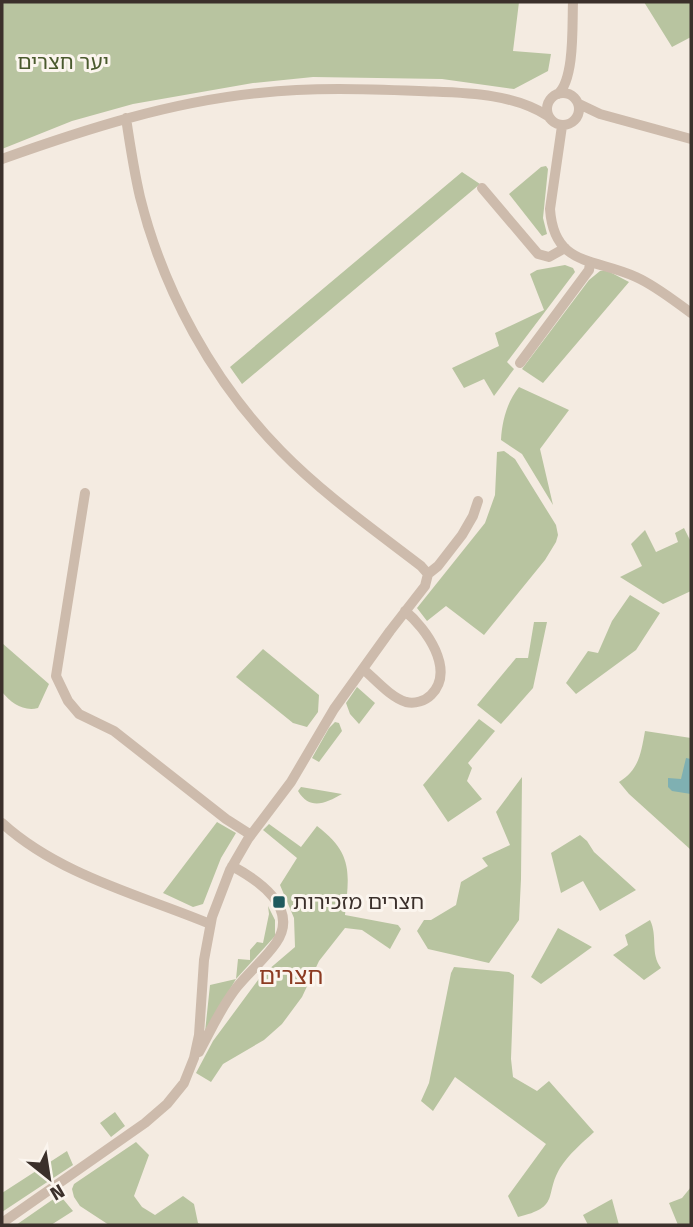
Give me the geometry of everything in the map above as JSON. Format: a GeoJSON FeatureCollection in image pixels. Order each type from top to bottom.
{"type":"FeatureCollection","features":[{"type":"Feature","properties":{"kind":"street"},"geometry":{"type":"LineString","coordinates":[[548,116],[547,107],[554,96],[565,87],[573,2]]}},
{"type":"Feature","properties":{"kind":"street"},"geometry":{"type":"LineString","coordinates":[[569,66],[579,113],[575,121]]}},
{"type":"Feature","properties":{"kind":"street"},"geometry":{"type":"LineString","coordinates":[[2,159],[126,118],[232,96],[336,89],[439,92],[537,101],[569,94],[588,110],[691,139]]}},
{"type":"Feature","properties":{"kind":"street"},"geometry":{"type":"LineString","coordinates":[[516,100],[533,106],[553,123],[562,126],[575,121],[609,116]]}},
{"type":"Feature","properties":{"kind":"street"},"geometry":{"type":"LineString","coordinates":[[126,118],[141,199],[158,254],[182,309],[212,363],[245,410],[279,450],[421,566],[428,575]]}},
{"type":"Feature","properties":{"kind":"street"},"geometry":{"type":"LineString","coordinates":[[562,126],[550,209],[554,233],[574,257],[623,271],[691,313]]}},
{"type":"Feature","properties":{"kind":"street"},"geometry":{"type":"LineString","coordinates":[[482,188],[538,254],[550,257],[565,248]]}},
{"type":"Feature","properties":{"kind":"street"},"geometry":{"type":"LineString","coordinates":[[520,363],[589,270],[590,263]]}},
{"type":"Feature","properties":{"kind":"street"},"geometry":{"type":"LineString","coordinates":[[85,493],[56,676],[61,689],[79,713],[114,731],[226,819],[251,835]]}},
{"type":"Feature","properties":{"kind":"street"},"geometry":{"type":"LineString","coordinates":[[190,1070],[199,1035],[204,960],[210,924],[216,901],[232,866],[251,835],[291,782],[319,732],[425,586],[428,575],[462,535],[478,501]]}},
{"type":"Feature","properties":{"kind":"street"},"geometry":{"type":"LineString","coordinates":[[363,669],[404,701],[421,701],[439,685],[441,670],[432,644],[418,623],[405,611]]}},
{"type":"Feature","properties":{"kind":"street"},"geometry":{"type":"LineString","coordinates":[[2,823],[29,844],[73,869],[210,924]]}},
{"type":"Feature","properties":{"kind":"street"},"geometry":{"type":"LineString","coordinates":[[2,1223],[158,1113],[176,1094],[228,1000],[272,948],[282,932],[282,913],[270,892],[254,878],[232,866]]}},
{"type":"Feature","properties":{"kind":"green space","name":"יער חצרים"},"geometry":{"type":"Polygon","coordinates":[[[2,2],[519,2],[513,51],[551,54],[548,71],[514,89],[442,79],[313,77],[253,83],[133,104],[72,121],[2,149],[2,2]]]}},
{"type":"Feature","properties":{"kind":"green space"},"geometry":{"type":"Polygon","coordinates":[[[644,2],[691,2],[691,37],[672,47],[644,2]]]}},
{"type":"Feature","properties":{"kind":"green space"},"geometry":{"type":"Polygon","coordinates":[[[546,166],[548,169],[543,218],[547,234],[542,236],[509,194],[541,167],[546,166]]]}},
{"type":"Feature","properties":{"kind":"green space"},"geometry":{"type":"Polygon","coordinates":[[[462,172],[480,184],[242,384],[230,367],[462,172]]]}},
{"type":"Feature","properties":{"kind":"green space"},"geometry":{"type":"Polygon","coordinates":[[[565,265],[573,268],[575,272],[507,362],[514,369],[494,396],[484,379],[464,388],[452,368],[499,346],[495,333],[544,310],[530,274],[537,270],[565,265]]]}},
{"type":"Feature","properties":{"kind":"green space"},"geometry":{"type":"Polygon","coordinates":[[[606,270],[629,282],[543,383],[522,369],[589,280],[600,271],[606,270]]]}},
{"type":"Feature","properties":{"kind":"green space"},"geometry":{"type":"Polygon","coordinates":[[[519,387],[569,410],[540,449],[553,505],[522,454],[501,440],[506,412],[519,387]]]}},
{"type":"Feature","properties":{"kind":"green space"},"geometry":{"type":"Polygon","coordinates":[[[504,451],[515,459],[556,525],[556,542],[545,560],[484,635],[446,606],[427,621],[417,608],[485,523],[495,495],[497,452],[504,451]]]}},
{"type":"Feature","properties":{"kind":"green space"},"geometry":{"type":"Polygon","coordinates":[[[684,528],[691,542],[691,591],[663,604],[620,577],[642,566],[631,544],[645,530],[656,552],[678,542],[675,533],[684,528]]]}},
{"type":"Feature","properties":{"kind":"green space"},"geometry":{"type":"Polygon","coordinates":[[[630,595],[660,613],[636,650],[576,694],[566,683],[588,651],[598,653],[612,621],[630,595]]]}},
{"type":"Feature","properties":{"kind":"green space"},"geometry":{"type":"Polygon","coordinates":[[[534,622],[547,622],[533,688],[501,724],[477,705],[516,658],[528,658],[534,622]]]}},
{"type":"Feature","properties":{"kind":"green space"},"geometry":{"type":"Polygon","coordinates":[[[2,643],[49,684],[38,708],[18,706],[2,692],[2,643]]]}},
{"type":"Feature","properties":{"kind":"green space"},"geometry":{"type":"Polygon","coordinates":[[[263,649],[319,695],[318,712],[307,727],[293,723],[236,677],[263,649]]]}},
{"type":"Feature","properties":{"kind":"green space"},"geometry":{"type":"Polygon","coordinates":[[[357,687],[375,703],[359,724],[350,714],[346,703],[357,687]]]}},
{"type":"Feature","properties":{"kind":"green space"},"geometry":{"type":"Polygon","coordinates":[[[479,719],[495,731],[468,763],[472,768],[467,781],[482,799],[448,822],[423,785],[479,719]]]}},
{"type":"Feature","properties":{"kind":"green space"},"geometry":{"type":"Polygon","coordinates":[[[335,722],[339,723],[342,731],[319,762],[312,758],[335,722]]]}},
{"type":"Feature","properties":{"kind":"green space"},"geometry":{"type":"Polygon","coordinates":[[[645,731],[691,738],[691,850],[619,782],[635,766],[645,731]]]}},
{"type":"Feature","properties":{"kind":"green space"},"geometry":{"type":"Polygon","coordinates":[[[522,777],[519,920],[489,963],[428,949],[417,931],[424,920],[431,920],[456,905],[461,882],[488,866],[482,858],[510,845],[496,812],[522,777]]]}},
{"type":"Feature","properties":{"kind":"green space"},"geometry":{"type":"Polygon","coordinates":[[[301,787],[342,794],[324,802],[313,803],[298,791],[301,787]]]}},
{"type":"Feature","properties":{"kind":"green space"},"geometry":{"type":"Polygon","coordinates":[[[217,822],[236,833],[221,858],[203,904],[193,907],[163,893],[217,822]]]}},
{"type":"Feature","properties":{"kind":"green space"},"geometry":{"type":"Polygon","coordinates":[[[269,824],[301,847],[317,826],[338,846],[343,856],[348,876],[345,915],[398,925],[401,929],[390,949],[362,930],[345,928],[319,961],[302,997],[282,1024],[264,1040],[223,1064],[211,1082],[196,1073],[213,1041],[261,976],[295,947],[294,918],[280,885],[297,858],[263,830],[269,824]]]}},
{"type":"Feature","properties":{"kind":"green space"},"geometry":{"type":"Polygon","coordinates":[[[580,835],[594,852],[636,890],[600,911],[583,881],[561,893],[551,853],[580,835]]]}},
{"type":"Feature","properties":{"kind":"green space"},"geometry":{"type":"Polygon","coordinates":[[[268,906],[275,920],[275,936],[236,979],[238,959],[250,960],[250,950],[257,942],[263,943],[268,906]]]}},
{"type":"Feature","properties":{"kind":"green space"},"geometry":{"type":"Polygon","coordinates":[[[650,920],[656,957],[661,968],[644,980],[613,955],[628,945],[625,935],[650,920]]]}},
{"type":"Feature","properties":{"kind":"green space"},"geometry":{"type":"Polygon","coordinates":[[[558,928],[592,947],[541,984],[531,977],[558,928]]]}},
{"type":"Feature","properties":{"kind":"green space"},"geometry":{"type":"Polygon","coordinates":[[[454,967],[509,972],[514,975],[511,1059],[513,1077],[537,1091],[549,1081],[594,1132],[560,1168],[546,1204],[518,1217],[508,1196],[546,1144],[455,1077],[433,1111],[421,1101],[429,1083],[454,967]]]}},
{"type":"Feature","properties":{"kind":"green space"},"geometry":{"type":"Polygon","coordinates":[[[236,979],[205,1032],[210,985],[236,979]]]}},
{"type":"Feature","properties":{"kind":"green space"},"geometry":{"type":"Polygon","coordinates":[[[115,1112],[125,1126],[111,1137],[100,1123],[115,1112]]]}},
{"type":"Feature","properties":{"kind":"green space"},"geometry":{"type":"Polygon","coordinates":[[[136,1142],[149,1155],[134,1196],[142,1207],[155,1215],[183,1196],[194,1204],[198,1223],[203,1225],[109,1225],[80,1206],[74,1197],[74,1184],[136,1142]]]}},
{"type":"Feature","properties":{"kind":"green space"},"geometry":{"type":"Polygon","coordinates":[[[67,1151],[73,1165],[2,1212],[2,1193],[67,1151]]]}},
{"type":"Feature","properties":{"kind":"green space"},"geometry":{"type":"Polygon","coordinates":[[[691,1187],[691,1225],[678,1225],[669,1203],[682,1198],[691,1187]]]}},
{"type":"Feature","properties":{"kind":"green space"},"geometry":{"type":"Polygon","coordinates":[[[55,1198],[63,1199],[73,1211],[51,1225],[16,1225],[55,1198]]]}},
{"type":"Feature","properties":{"kind":"green space"},"geometry":{"type":"Polygon","coordinates":[[[612,1199],[619,1225],[588,1225],[583,1215],[612,1199]]]}},
{"type":"Feature","properties":{"kind":"water"},"geometry":{"type":"Polygon","coordinates":[[[686,758],[691,759],[691,794],[672,791],[668,787],[668,778],[681,779],[686,758]]]}},
{"type":"Feature","properties":{"kind":"place","name":"חצרים מזכירות"},"geometry":{"type":"Point","coordinates":[279,902]}},
{"type":"Feature","properties":{"kind":"district","name":"חצרים"},"geometry":{"type":"Point","coordinates":[291,976]}}]}
